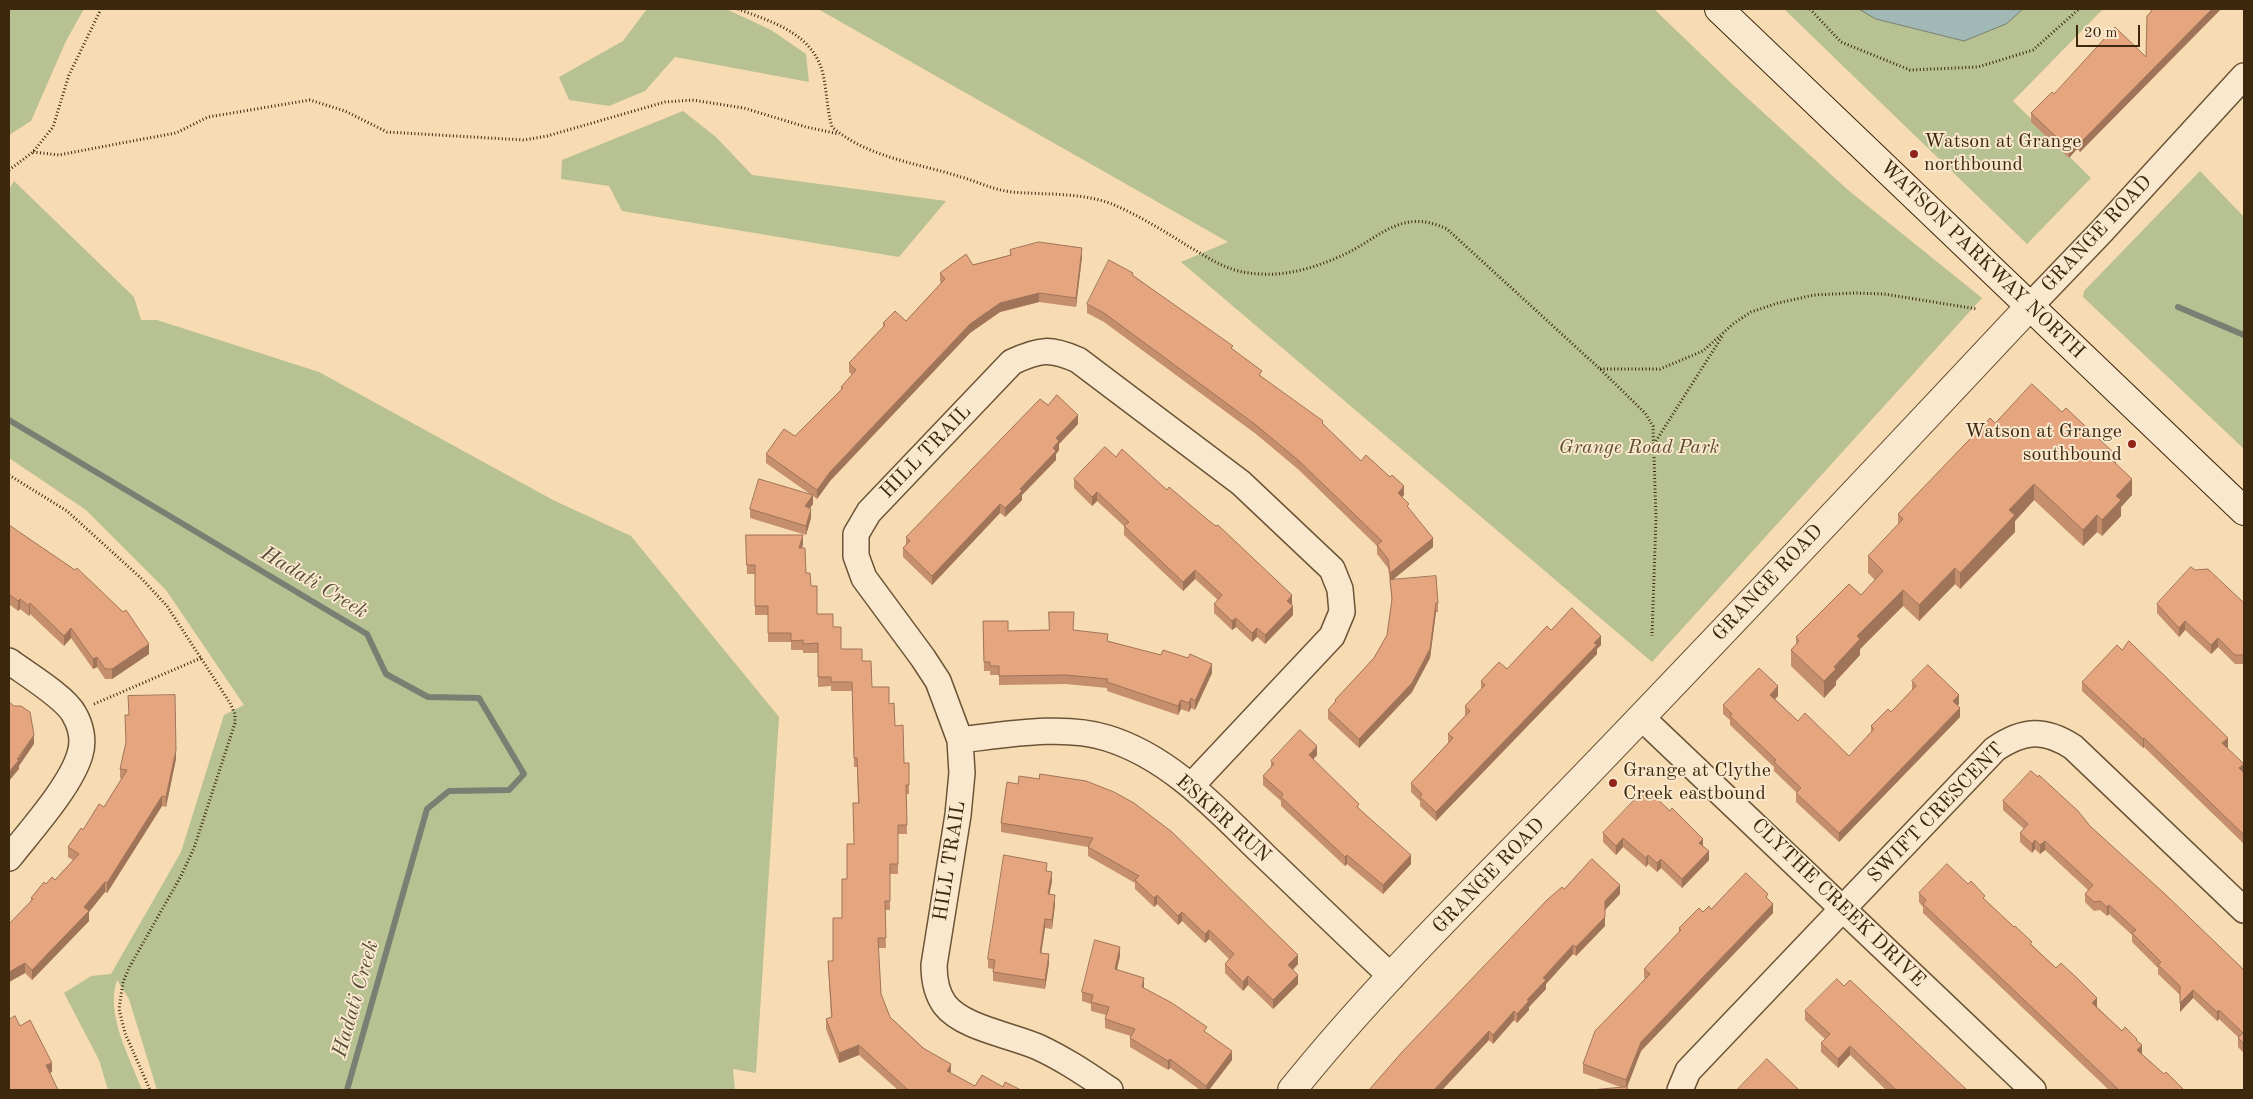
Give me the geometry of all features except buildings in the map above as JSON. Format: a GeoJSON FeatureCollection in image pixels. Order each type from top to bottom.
{"type":"FeatureCollection","features":[{"type":"Feature","properties":{"kind":"street","name":"WATSON PARKWAY NORTH"},"geometry":{"type":"LineString","coordinates":[[1719,9],[2244,511]]}},
{"type":"Feature","properties":{"kind":"street","name":"GRANGE ROAD"},"geometry":{"type":"LineString","coordinates":[[1292,1090],[1324,1051],[1392,977],[1642,717],[2102,231],[2244,76]]}},
{"type":"Feature","properties":{"kind":"street","name":"HILL TRAIL"},"geometry":{"type":"LineString","coordinates":[[1110,1090],[1070,1062],[1036,1046],[962,1019],[945,1004],[935,985],[934,965],[958,815],[962,773],[960,740],[938,681],[864,578],[856,556],[856,534],[869,512],[1012,362],[1042,350],[1059,352],[1078,360],[1241,483],[1332,569],[1340,589],[1342,612],[1332,636],[1192,785]]}},
{"type":"Feature","properties":{"kind":"street"},"geometry":{"type":"LineString","coordinates":[[9,661],[61,700],[74,713],[82,734],[80,753],[71,776],[9,858]]}},
{"type":"Feature","properties":{"kind":"street","name":"CLYTHE CREEK DRIVE"},"geometry":{"type":"LineString","coordinates":[[1642,717],[2034,1090]]}},
{"type":"Feature","properties":{"kind":"street","name":"ESKER RUN"},"geometry":{"type":"LineString","coordinates":[[960,740],[1022,733],[1066,732],[1106,737],[1148,756],[1192,785],[1392,977]]}},
{"type":"Feature","properties":{"kind":"street","name":"SWIFT CRESCENT"},"geometry":{"type":"LineString","coordinates":[[1680,1090],[1688,1070],[1995,749],[2010,738],[2027,733],[2045,734],[2059,738],[2073,746],[2244,910]]}},
{"type":"Feature","properties":{"kind":"path"},"geometry":{"type":"LineString","coordinates":[[9,170],[33,152],[52,127],[69,75],[101,9]]}},
{"type":"Feature","properties":{"kind":"path"},"geometry":{"type":"LineString","coordinates":[[738,9],[787,28],[802,38],[822,71],[832,127],[847,139],[884,155],[962,177],[990,188],[1093,198],[1111,204],[1188,245],[1219,266],[1239,273],[1283,274],[1307,268],[1342,256],[1402,223],[1418,220],[1431,221],[1447,229],[1600,369],[1645,413],[1653,426],[1656,518],[1652,636]]}},
{"type":"Feature","properties":{"kind":"path"},"geometry":{"type":"LineString","coordinates":[[1810,9],[1841,42],[1910,70],[1978,66],[2032,50],[2079,9]]}},
{"type":"Feature","properties":{"kind":"path"},"geometry":{"type":"LineString","coordinates":[[33,152],[59,155],[176,133],[208,117],[310,100],[345,111],[387,132],[524,140],[547,136],[664,102],[692,100],[744,108],[806,127],[840,134]]}},
{"type":"Feature","properties":{"kind":"path"},"geometry":{"type":"LineString","coordinates":[[1654,444],[1725,333],[1733,324],[1751,312],[1778,303],[1814,296],[1854,293],[1884,294],[1977,309]]}},
{"type":"Feature","properties":{"kind":"path"},"geometry":{"type":"LineString","coordinates":[[1600,369],[1660,369],[1703,351],[1725,333]]}},
{"type":"Feature","properties":{"kind":"path"},"geometry":{"type":"LineString","coordinates":[[9,475],[67,511],[142,579],[166,606],[230,703],[234,714],[235,723],[194,848],[181,876],[130,966],[123,982],[119,1009],[125,1032],[150,1090]]}},
{"type":"Feature","properties":{"kind":"path"},"geometry":{"type":"LineString","coordinates":[[92,705],[201,658]]}},
{"type":"Feature","properties":{"kind":"green space"},"geometry":{"type":"Polygon","coordinates":[[[9,9],[84,9],[66,41],[31,121],[9,135],[9,9]]]}},
{"type":"Feature","properties":{"kind":"green space"},"geometry":{"type":"Polygon","coordinates":[[[647,9],[726,9],[771,30],[806,54],[809,82],[675,57],[645,91],[609,106],[569,100],[559,77],[623,41],[647,9]]]}},
{"type":"Feature","properties":{"kind":"green space","name":"Grange Road Park"},"geometry":{"type":"Polygon","coordinates":[[[818,9],[1654,9],[1731,83],[1848,190],[1982,298],[1652,662],[1181,262],[1228,242],[818,9]]]}},
{"type":"Feature","properties":{"kind":"green space"},"geometry":{"type":"Polygon","coordinates":[[[1784,9],[2103,9],[2013,101],[2091,178],[2027,244],[1784,9]]]}},
{"type":"Feature","properties":{"kind":"green space"},"geometry":{"type":"Polygon","coordinates":[[[683,111],[716,137],[752,175],[946,201],[899,257],[622,211],[609,186],[561,179],[562,160],[683,111]]]}},
{"type":"Feature","properties":{"kind":"green space"},"geometry":{"type":"Polygon","coordinates":[[[2200,171],[2244,217],[2244,449],[2083,297],[2084,291],[2200,171]]]}},
{"type":"Feature","properties":{"kind":"green space"},"geometry":{"type":"Polygon","coordinates":[[[14,181],[134,297],[141,320],[157,320],[319,372],[553,500],[631,536],[779,717],[756,1073],[733,1069],[735,1090],[157,1090],[129,999],[117,980],[114,993],[116,1021],[120,1036],[142,1090],[108,1090],[99,1060],[64,993],[91,976],[111,974],[181,852],[224,715],[244,705],[166,590],[86,510],[9,458],[9,189],[14,181]]]}},
{"type":"Feature","properties":{"kind":"water"},"geometry":{"type":"Polygon","coordinates":[[[1859,9],[2023,9],[2006,24],[1964,41],[1876,19],[1859,9]]]}},
{"type":"Feature","properties":{"kind":"waterway"},"geometry":{"type":"LineString","coordinates":[[2178,307],[2244,335]]}},
{"type":"Feature","properties":{"kind":"waterway","name":"Hadati Creek"},"geometry":{"type":"LineString","coordinates":[[9,420],[367,634],[386,674],[428,697],[479,698],[524,774],[509,790],[449,791],[427,809],[347,1090]]}},
{"type":"Feature","properties":{"kind":"place","name":"Watson at Grange northbound"},"geometry":{"type":"Point","coordinates":[1914,154]}},
{"type":"Feature","properties":{"kind":"place","name":"Watson at Grange southbound"},"geometry":{"type":"Point","coordinates":[2132,444]}},
{"type":"Feature","properties":{"kind":"place","name":"Grange at Clythe Creek eastbound"},"geometry":{"type":"Point","coordinates":[1613,783]}}]}
